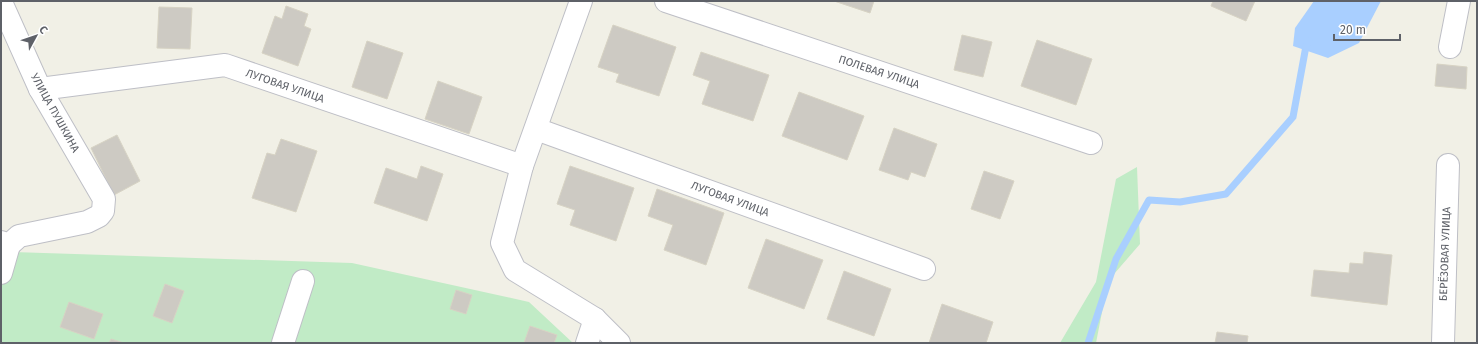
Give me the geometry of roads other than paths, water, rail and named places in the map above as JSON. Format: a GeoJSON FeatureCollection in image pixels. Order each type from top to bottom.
{"type":"FeatureCollection","features":[{"type":"Feature","properties":{"kind":"street"},"geometry":{"type":"LineString","coordinates":[[581,1],[522,166],[502,243],[515,270],[595,319],[619,343]]}},
{"type":"Feature","properties":{"kind":"street","name":"ПОЛЕВАЯ УЛИЦА"},"geometry":{"type":"LineString","coordinates":[[666,1],[1091,143]]}},
{"type":"Feature","properties":{"kind":"street"},"geometry":{"type":"LineString","coordinates":[[1450,47],[1459,1]]}},
{"type":"Feature","properties":{"kind":"street","name":"УЛИЦА ПУШКИНА"},"geometry":{"type":"LineString","coordinates":[[1,2],[40,89],[104,199],[102,211],[98,216],[87,222],[19,236],[5,244]]}},
{"type":"Feature","properties":{"kind":"street","name":"ЛУГОВАЯ УЛИЦА"},"geometry":{"type":"LineString","coordinates":[[40,89],[224,65],[522,166]]}},
{"type":"Feature","properties":{"kind":"street","name":"ЛУГОВАЯ УЛИЦА"},"geometry":{"type":"LineString","coordinates":[[536,129],[924,269]]}},
{"type":"Feature","properties":{"kind":"street","name":"БЕРЁЗОВАЯ УЛИЦА"},"geometry":{"type":"LineString","coordinates":[[1443,343],[1448,165]]}},
{"type":"Feature","properties":{"kind":"street"},"geometry":{"type":"LineString","coordinates":[[1,273],[5,244]]}},
{"type":"Feature","properties":{"kind":"street"},"geometry":{"type":"LineString","coordinates":[[282,343],[303,281]]}},
{"type":"Feature","properties":{"kind":"street"},"geometry":{"type":"LineString","coordinates":[[587,343],[595,319]]}},
{"type":"Feature","properties":{"kind":"water"},"geometry":{"type":"Polygon","coordinates":[[[1314,1],[1381,1],[1359,43],[1328,58],[1293,46],[1295,28],[1314,1]]]}},
{"type":"Feature","properties":{"kind":"waterway"},"geometry":{"type":"LineString","coordinates":[[1088,343],[1116,259],[1149,200],[1180,202],[1226,194],[1293,117],[1306,46],[1309,41]]}}]}
